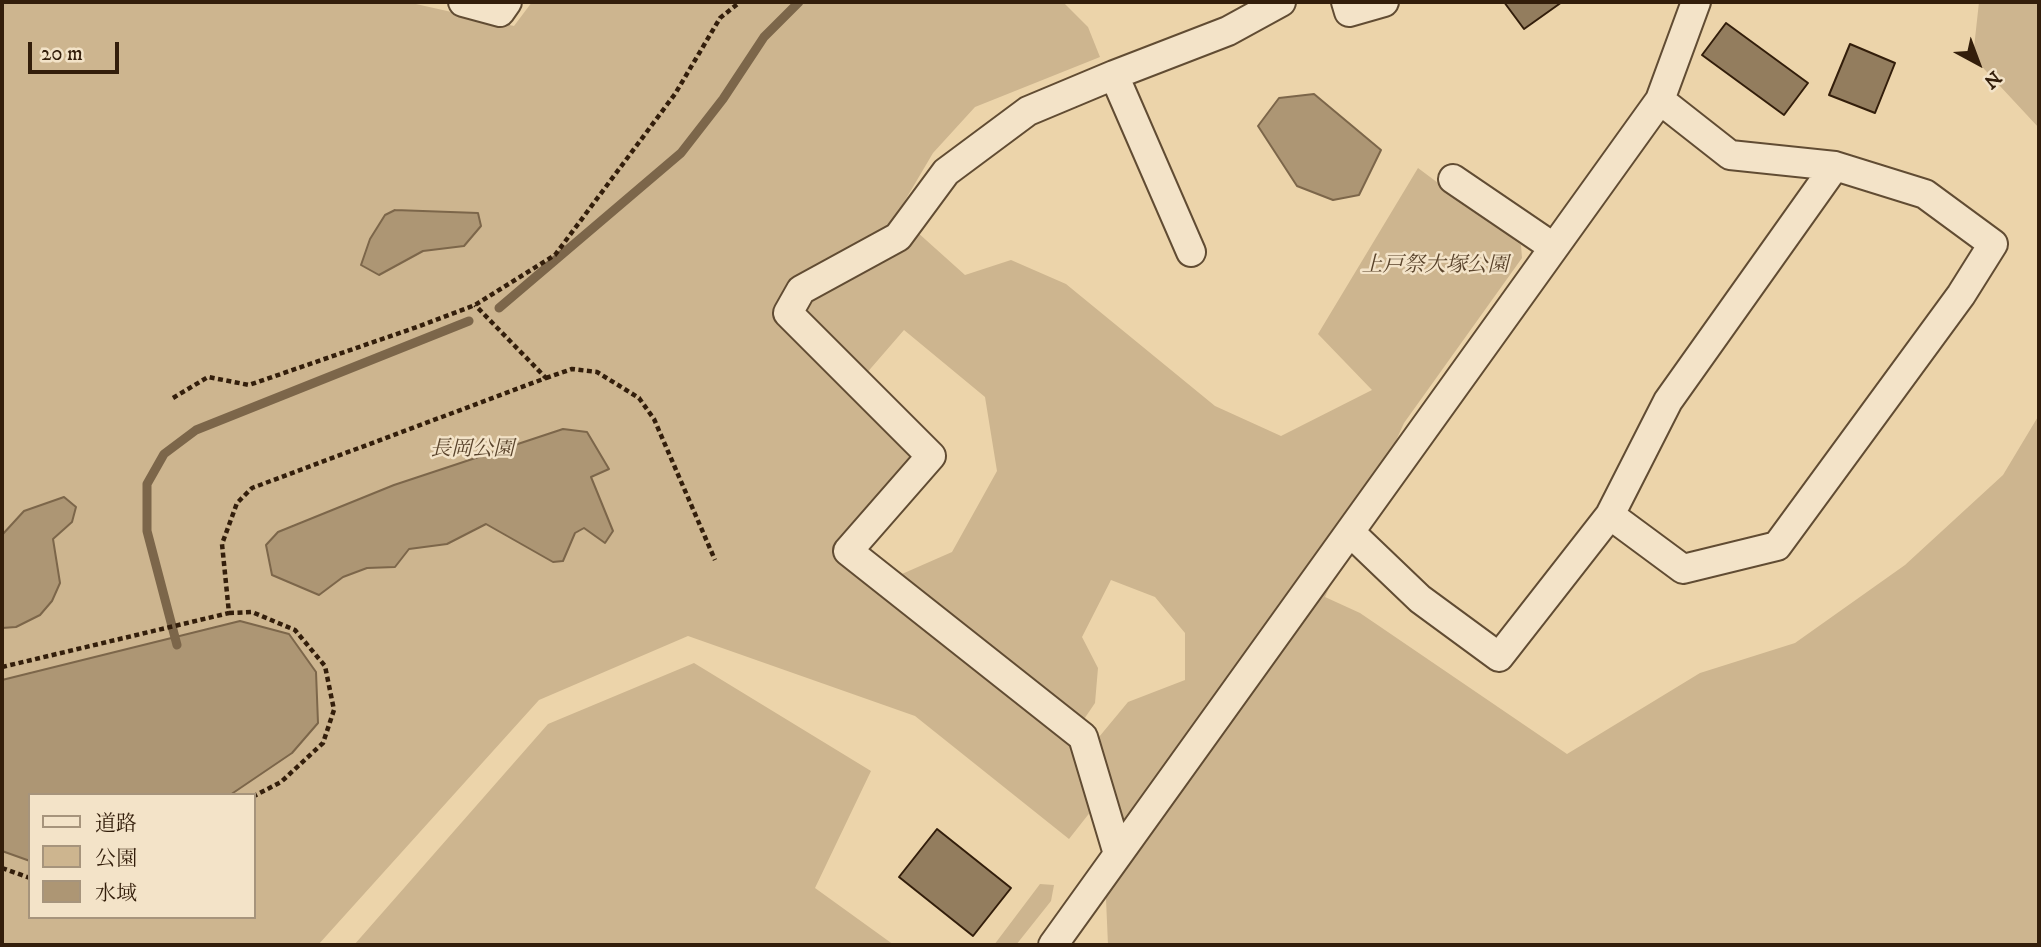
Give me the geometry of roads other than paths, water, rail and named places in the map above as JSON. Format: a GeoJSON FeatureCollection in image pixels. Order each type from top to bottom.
{"type":"FeatureCollection","features":[{"type":"Feature","properties":{"kind":"street"},"geometry":{"type":"LineString","coordinates":[[463,2],[500,12],[507,2]]}},
{"type":"Feature","properties":{"kind":"street"},"geometry":{"type":"LineString","coordinates":[[1118,853],[1083,737],[848,551],[931,456],[788,313],[801,290],[898,237],[946,172],[1028,111],[1228,31],[1281,2]]}},
{"type":"Feature","properties":{"kind":"street"},"geometry":{"type":"LineString","coordinates":[[1346,2],[1349,12],[1384,2]]}},
{"type":"Feature","properties":{"kind":"street"},"geometry":{"type":"LineString","coordinates":[[1053,945],[1660,100],[1696,2]]}},
{"type":"Feature","properties":{"kind":"street"},"geometry":{"type":"LineString","coordinates":[[1114,75],[1191,252]]}},
{"type":"Feature","properties":{"kind":"street"},"geometry":{"type":"LineString","coordinates":[[1610,515],[1683,569],[1777,546],[1961,295],[1993,244],[1925,194],[1835,166],[1730,155],[1660,100]]}},
{"type":"Feature","properties":{"kind":"street"},"geometry":{"type":"LineString","coordinates":[[1351,533],[1420,599],[1499,657],[1610,515],[1668,401],[1835,166]]}},
{"type":"Feature","properties":{"kind":"street"},"geometry":{"type":"LineString","coordinates":[[1452,179],[1553,247]]}},
{"type":"Feature","properties":{"kind":"water"},"geometry":{"type":"Polygon","coordinates":[[[1314,94],[1381,150],[1359,195],[1333,200],[1297,186],[1258,126],[1279,98],[1314,94]]]}},
{"type":"Feature","properties":{"kind":"water"},"geometry":{"type":"Polygon","coordinates":[[[395,210],[478,213],[481,226],[464,246],[423,251],[379,275],[361,265],[370,239],[385,215],[395,210]]]}},
{"type":"Feature","properties":{"kind":"water"},"geometry":{"type":"Polygon","coordinates":[[[563,429],[587,432],[609,469],[591,477],[613,531],[605,543],[584,528],[575,533],[563,561],[553,562],[486,524],[447,544],[409,549],[395,567],[367,568],[343,577],[319,595],[272,575],[266,545],[278,532],[394,485],[563,429]]]}},
{"type":"Feature","properties":{"kind":"water"},"geometry":{"type":"Polygon","coordinates":[[[64,497],[76,507],[72,522],[53,539],[60,583],[52,601],[40,615],[16,627],[2,628],[2,535],[24,511],[64,497]]]}},
{"type":"Feature","properties":{"kind":"water"},"geometry":{"type":"Polygon","coordinates":[[[240,621],[289,634],[316,672],[318,723],[292,753],[233,793],[28,793],[28,860],[2,851],[2,680],[240,621]]]}},
{"type":"Feature","properties":{"kind":"waterway"},"geometry":{"type":"LineString","coordinates":[[499,308],[681,153],[723,99],[764,37],[799,2]]}},
{"type":"Feature","properties":{"kind":"waterway"},"geometry":{"type":"LineString","coordinates":[[177,645],[147,531],[147,484],[164,454],[196,430],[469,321]]}},
{"type":"Feature","properties":{"kind":"park label","name":"上戸祭大塚公園"},"geometry":{"type":"Point","coordinates":[1435,267]}},
{"type":"Feature","properties":{"kind":"park label","name":"長岡公園"},"geometry":{"type":"Point","coordinates":[472,451]}}]}
